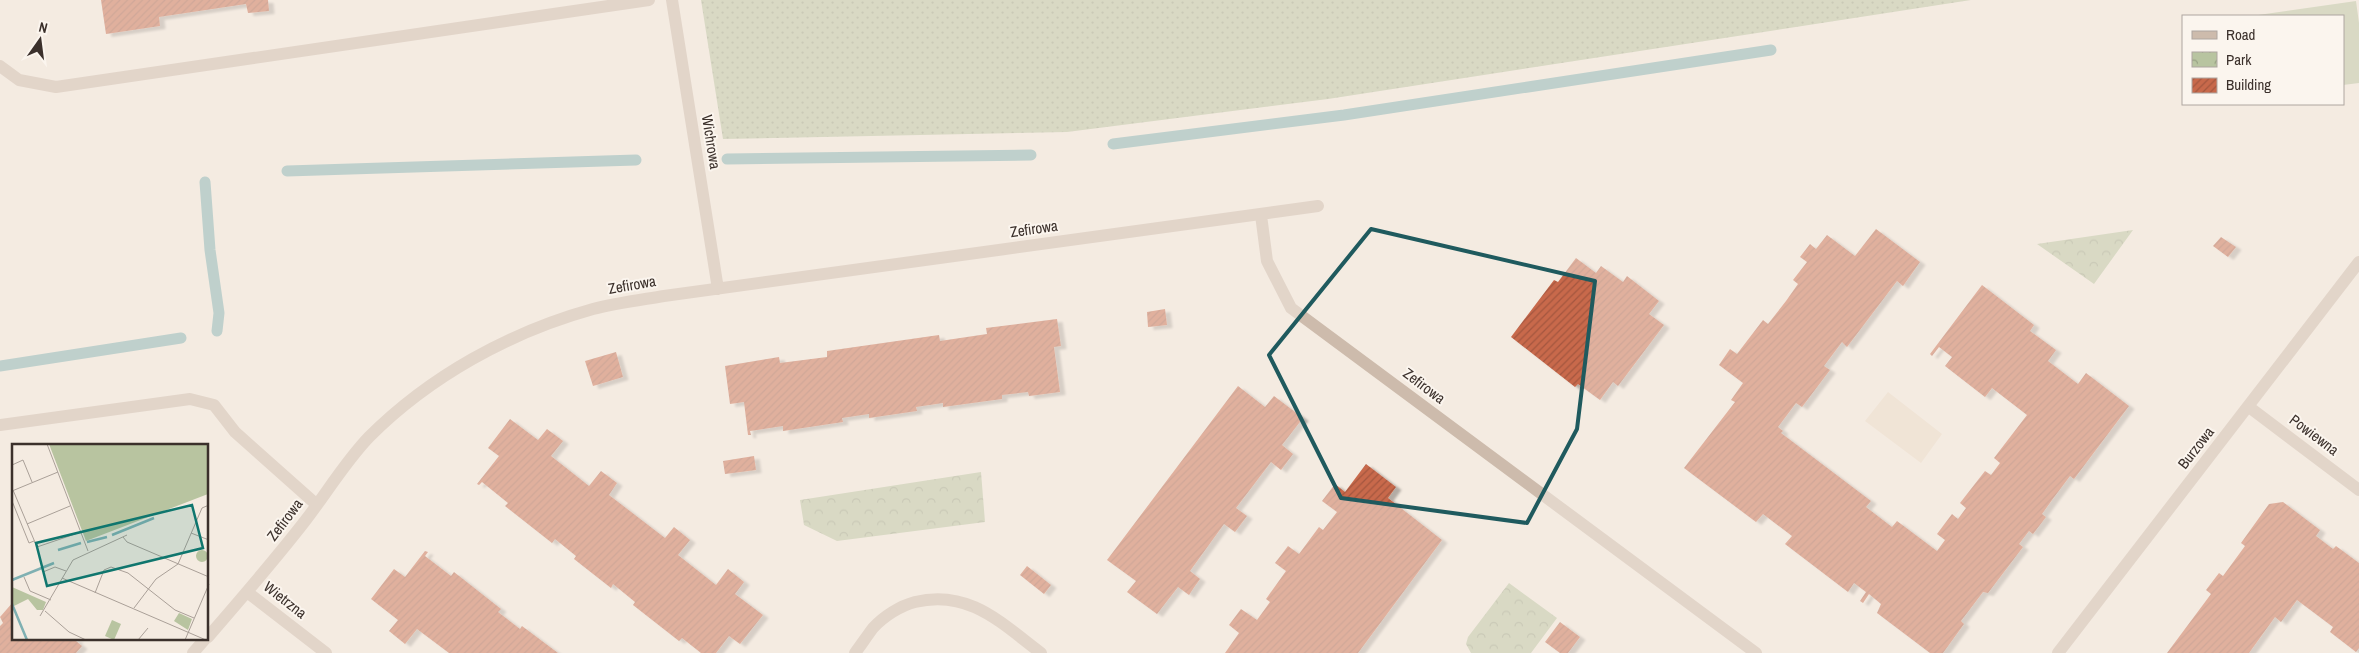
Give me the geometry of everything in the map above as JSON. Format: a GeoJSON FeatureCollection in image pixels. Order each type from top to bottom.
{"type":"FeatureCollection","features":[{"type":"Feature","properties":{"kind":"street"},"geometry":{"type":"LineString","coordinates":[[0,66],[19,80],[56,86],[649,0]]}},
{"type":"Feature","properties":{"kind":"street","name":"Wichrowa"},"geometry":{"type":"LineString","coordinates":[[672,0],[718,289]]}},
{"type":"Feature","properties":{"kind":"street"},"geometry":{"type":"LineString","coordinates":[[1261,215],[1318,206]]}},
{"type":"Feature","properties":{"kind":"street","name":"Zefirowa"},"geometry":{"type":"LineString","coordinates":[[247,592],[274,561],[368,439],[397,411],[463,364],[516,337],[554,321],[595,308],[718,289],[1261,215],[1267,261],[1291,308],[1756,653]]}},
{"type":"Feature","properties":{"kind":"street","name":"Burzowa"},"geometry":{"type":"LineString","coordinates":[[2058,653],[2359,262]]}},
{"type":"Feature","properties":{"kind":"street"},"geometry":{"type":"LineString","coordinates":[[0,425],[190,399],[214,405],[235,432],[317,505]]}},
{"type":"Feature","properties":{"kind":"street","name":"Powiewna"},"geometry":{"type":"LineString","coordinates":[[2249,407],[2359,490]]}},
{"type":"Feature","properties":{"kind":"street","name":"Wietrzna"},"geometry":{"type":"LineString","coordinates":[[209,635],[247,592],[326,653]]}},
{"type":"Feature","properties":{"kind":"street"},"geometry":{"type":"LineString","coordinates":[[855,653],[874,628],[898,609],[926,600],[943,598],[974,606],[1041,653]]}},
{"type":"Feature","properties":{"kind":"street","name":"Wietrzna"},"geometry":{"type":"LineString","coordinates":[[193,653],[204,640]]}},
{"type":"Feature","properties":{"kind":"highlighted area"},"geometry":{"type":"Polygon","coordinates":[[[1371,229],[1595,281],[1577,429],[1527,523],[1341,498],[1269,355],[1371,229]]]}},
{"type":"Feature","properties":{"kind":"green space"},"geometry":{"type":"Polygon","coordinates":[[[701,0],[1971,0],[1328,99],[1067,132],[723,139],[701,0]]]}},
{"type":"Feature","properties":{"kind":"green space"},"geometry":{"type":"Polygon","coordinates":[[[2356,1],[2359,23],[2359,83],[2344,85],[2344,15],[2258,15],[2356,1]]]}},
{"type":"Feature","properties":{"kind":"green space"},"geometry":{"type":"Polygon","coordinates":[[[2133,230],[2094,284],[2037,244],[2133,230]]]}},
{"type":"Feature","properties":{"kind":"green space"},"geometry":{"type":"Polygon","coordinates":[[[981,472],[985,522],[837,541],[804,525],[800,500],[981,472]]]}},
{"type":"Feature","properties":{"kind":"green space"},"geometry":{"type":"Polygon","coordinates":[[[1509,583],[1557,618],[1531,653],[1471,653],[1466,644],[1468,637],[1509,583]]]}},
{"type":"Feature","properties":{"kind":"shaded area"},"geometry":{"type":"Polygon","coordinates":[[[1888,392],[1942,434],[1921,463],[1865,421],[1888,392]]]}},
{"type":"Feature","properties":{"kind":"building"},"geometry":{"type":"Polygon","coordinates":[[[101,0],[268,0],[269,11],[248,13],[246,4],[159,17],[160,26],[106,34],[101,0]]]}},
{"type":"Feature","properties":{"kind":"building"},"geometry":{"type":"Polygon","coordinates":[[[1876,229],[1920,262],[1903,286],[1897,281],[1847,347],[1842,342],[1824,366],[1830,370],[1802,407],[1796,403],[1778,427],[1783,431],[1781,433],[1871,501],[1866,507],[1892,527],[1897,521],[1937,551],[1945,540],[1937,534],[1952,514],[1958,519],[1966,508],[1960,503],[1985,471],[1991,475],[2000,463],[1994,458],[2027,415],[1992,388],[1985,397],[1945,366],[1952,357],[1939,347],[1932,356],[1930,354],[1982,285],[2034,325],[2030,331],[2056,350],[2048,361],[2078,384],[2086,373],[2129,406],[2074,479],[2070,476],[2042,514],[2046,517],[2033,534],[2029,531],[2019,544],[2023,547],[1988,593],[1983,592],[1961,621],[1964,624],[1943,653],[1930,653],[1877,613],[1881,604],[1869,594],[1863,603],[1860,601],[1866,592],[1854,583],[1848,592],[1785,544],[1792,536],[1763,514],[1756,522],[1684,468],[1735,402],[1731,400],[1743,383],[1719,365],[1730,349],[1737,354],[1763,320],[1768,324],[1786,301],[1798,284],[1793,280],[1807,262],[1800,257],[1810,244],[1816,249],[1827,235],[1855,256],[1876,229]]]}},
{"type":"Feature","properties":{"kind":"building"},"geometry":{"type":"Polygon","coordinates":[[[2221,237],[2236,247],[2228,257],[2213,246],[2221,237]]]}},
{"type":"Feature","properties":{"kind":"building"},"geometry":{"type":"Polygon","coordinates":[[[1576,258],[1596,273],[1601,266],[1623,282],[1627,276],[1659,301],[1649,314],[1664,325],[1618,386],[1613,382],[1600,400],[1578,384],[1575,387],[1511,337],[1554,280],[1558,282],[1576,258]]]}},
{"type":"Feature","properties":{"kind":"building"},"geometry":{"type":"Polygon","coordinates":[[[1165,309],[1167,325],[1148,327],[1147,312],[1165,309]]]}},
{"type":"Feature","properties":{"kind":"building"},"geometry":{"type":"Polygon","coordinates":[[[1057,319],[1061,346],[1054,347],[1060,392],[1029,396],[1028,392],[1002,395],[1002,399],[943,407],[943,403],[916,407],[917,411],[869,418],[869,414],[842,418],[843,422],[783,431],[783,426],[750,431],[751,435],[748,435],[744,402],[730,404],[725,366],[779,357],[780,363],[827,357],[827,351],[939,335],[940,341],[987,334],[986,328],[1057,319]]]}},
{"type":"Feature","properties":{"kind":"building"},"geometry":{"type":"Polygon","coordinates":[[[616,352],[623,377],[593,386],[585,361],[616,352]]]}},
{"type":"Feature","properties":{"kind":"building"},"geometry":{"type":"Polygon","coordinates":[[[1238,386],[1265,407],[1274,396],[1303,418],[1282,445],[1293,454],[1281,470],[1271,462],[1236,508],[1247,516],[1235,532],[1224,524],[1190,571],[1200,579],[1189,595],[1178,587],[1157,614],[1127,592],[1136,581],[1107,560],[1238,386]]]}},
{"type":"Feature","properties":{"kind":"building"},"geometry":{"type":"Polygon","coordinates":[[[510,419],[538,440],[547,429],[563,441],[551,456],[589,486],[601,471],[617,483],[609,495],[665,538],[674,527],[690,540],[678,555],[716,585],[728,569],[744,582],[735,594],[763,615],[740,644],[729,636],[716,653],[701,653],[682,638],[679,641],[633,605],[635,602],[613,584],[611,588],[574,559],[576,556],[555,539],[552,543],[505,506],[508,503],[482,482],[479,485],[477,484],[499,456],[488,448],[510,419]]]}},
{"type":"Feature","properties":{"kind":"building"},"geometry":{"type":"Polygon","coordinates":[[[754,456],[756,470],[725,474],[723,461],[754,456]]]}},
{"type":"Feature","properties":{"kind":"building"},"geometry":{"type":"Polygon","coordinates":[[[1366,464],[1396,487],[1388,498],[1442,540],[1358,653],[1225,653],[1239,633],[1229,625],[1241,609],[1257,620],[1270,602],[1266,599],[1286,571],[1275,563],[1288,546],[1299,554],[1319,527],[1323,530],[1337,512],[1322,501],[1335,484],[1345,492],[1366,464]]]}},
{"type":"Feature","properties":{"kind":"building"},"geometry":{"type":"Polygon","coordinates":[[[2283,502],[2320,530],[2316,536],[2333,549],[2336,546],[2359,563],[2359,648],[2356,652],[2330,632],[2333,627],[2297,600],[2281,622],[2275,617],[2249,653],[2167,653],[2211,594],[2206,590],[2219,573],[2223,576],[2245,546],[2241,543],[2269,504],[2283,502]]]}},
{"type":"Feature","properties":{"kind":"building"},"geometry":{"type":"Polygon","coordinates":[[[425,551],[428,552],[425,556],[451,576],[454,572],[501,609],[498,612],[520,629],[522,626],[558,653],[449,653],[417,629],[405,644],[389,631],[398,620],[371,599],[394,569],[405,577],[425,551]]]}},
{"type":"Feature","properties":{"kind":"building"},"geometry":{"type":"Polygon","coordinates":[[[1027,566],[1051,585],[1044,594],[1020,575],[1027,566]]]}},
{"type":"Feature","properties":{"kind":"building"},"geometry":{"type":"Polygon","coordinates":[[[12,603],[12,640],[77,640],[82,646],[76,653],[0,653],[0,626],[3,623],[0,617],[12,603]]]}},
{"type":"Feature","properties":{"kind":"building"},"geometry":{"type":"Polygon","coordinates":[[[1560,622],[1580,637],[1568,653],[1560,653],[1545,642],[1560,622]]]}},
{"type":"Feature","properties":{"kind":"waterway"},"geometry":{"type":"LineString","coordinates":[[1113,144],[1344,115],[1771,50]]}},
{"type":"Feature","properties":{"kind":"waterway"},"geometry":{"type":"LineString","coordinates":[[727,159],[1031,155]]}},
{"type":"Feature","properties":{"kind":"waterway"},"geometry":{"type":"LineString","coordinates":[[287,171],[636,160]]}},
{"type":"Feature","properties":{"kind":"waterway"},"geometry":{"type":"LineString","coordinates":[[205,182],[210,250],[219,313],[217,331]]}},
{"type":"Feature","properties":{"kind":"waterway"},"geometry":{"type":"LineString","coordinates":[[0,366],[181,338]]}}]}
